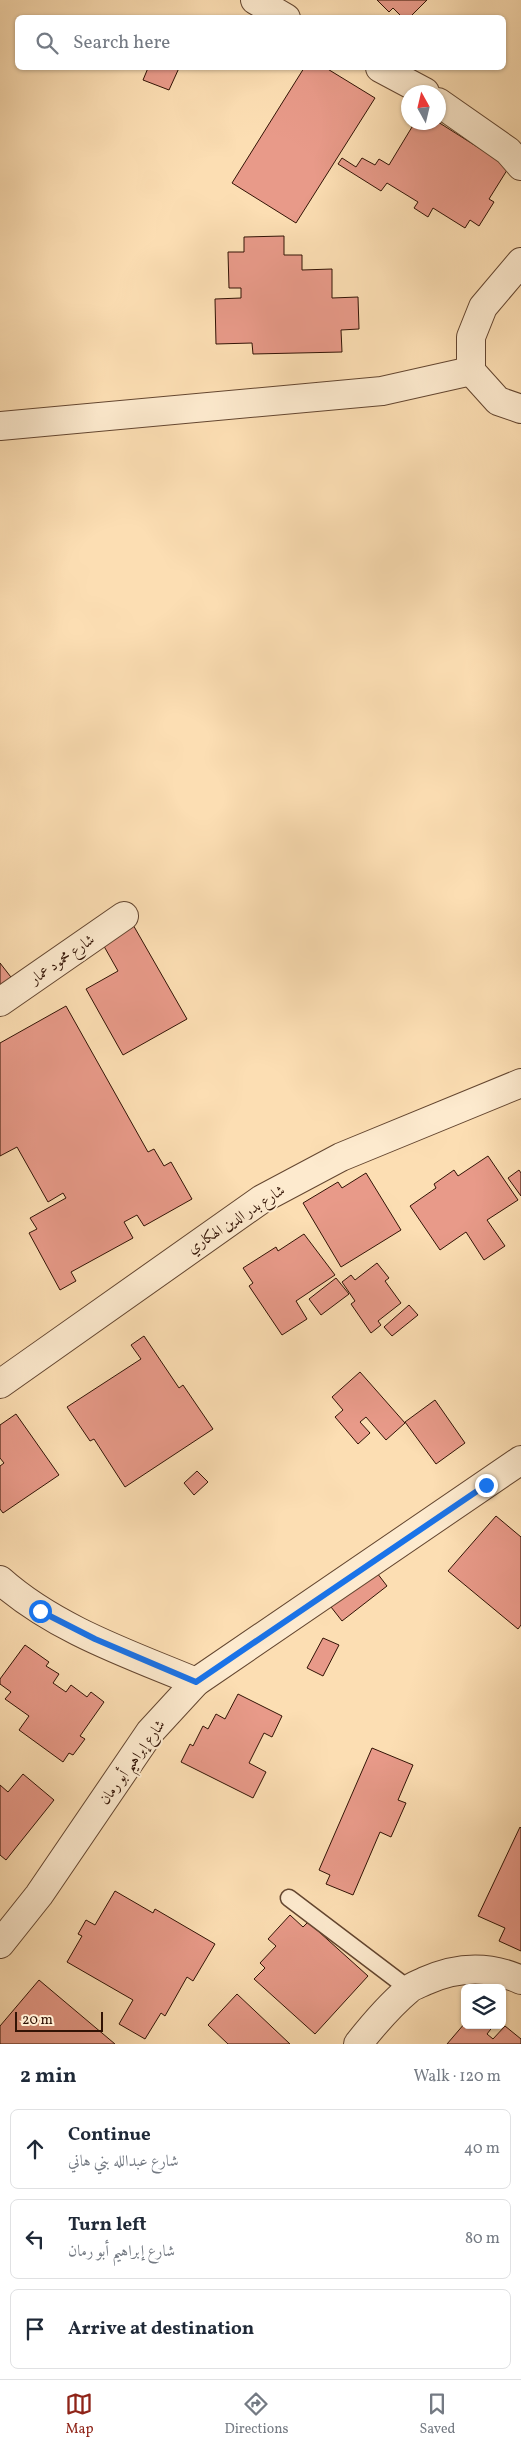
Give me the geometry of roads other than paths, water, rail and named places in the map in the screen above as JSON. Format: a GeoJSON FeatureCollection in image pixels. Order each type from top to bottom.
{"type":"FeatureCollection","features":[{"type":"Feature","properties":{"kind":"street"},"geometry":{"type":"LineString","coordinates":[[255,0],[281,15]]}},
{"type":"Feature","properties":{"kind":"street"},"geometry":{"type":"LineString","coordinates":[[384,70],[412,85]]}},
{"type":"Feature","properties":{"kind":"street"},"geometry":{"type":"LineString","coordinates":[[446,108],[508,151],[521,166]]}},
{"type":"Feature","properties":{"kind":"street"},"geometry":{"type":"LineString","coordinates":[[521,262],[484,306],[471,337],[471,371],[498,401],[521,409]]}},
{"type":"Feature","properties":{"kind":"street"},"geometry":{"type":"LineString","coordinates":[[0,426],[382,392],[471,371]]}},
{"type":"Feature","properties":{"kind":"street","name":"شارع محمود عمار"},"geometry":{"type":"LineString","coordinates":[[0,1002],[124,916]]}},
{"type":"Feature","properties":{"kind":"street","name":"شارع بدر الدين الهكاري"},"geometry":{"type":"LineString","coordinates":[[0,1384],[262,1199],[341,1157],[521,1083]]}},
{"type":"Feature","properties":{"kind":"street","name":"شارع إبراهيم أبو رمان"},"geometry":{"type":"LineString","coordinates":[[0,1944],[39,1895],[150,1732],[196,1682],[521,1460]]}},
{"type":"Feature","properties":{"kind":"street"},"geometry":{"type":"LineString","coordinates":[[0,1580],[40,1611],[95,1639],[196,1682]]}},
{"type":"Feature","properties":{"kind":"street"},"geometry":{"type":"LineString","coordinates":[[358,2044],[381,2016],[409,1989],[442,1973],[468,1968],[508,1973],[521,1980]]}},
{"type":"Feature","properties":{"kind":"lane"},"geometry":{"type":"LineString","coordinates":[[289,1898],[409,1989]]}}]}
